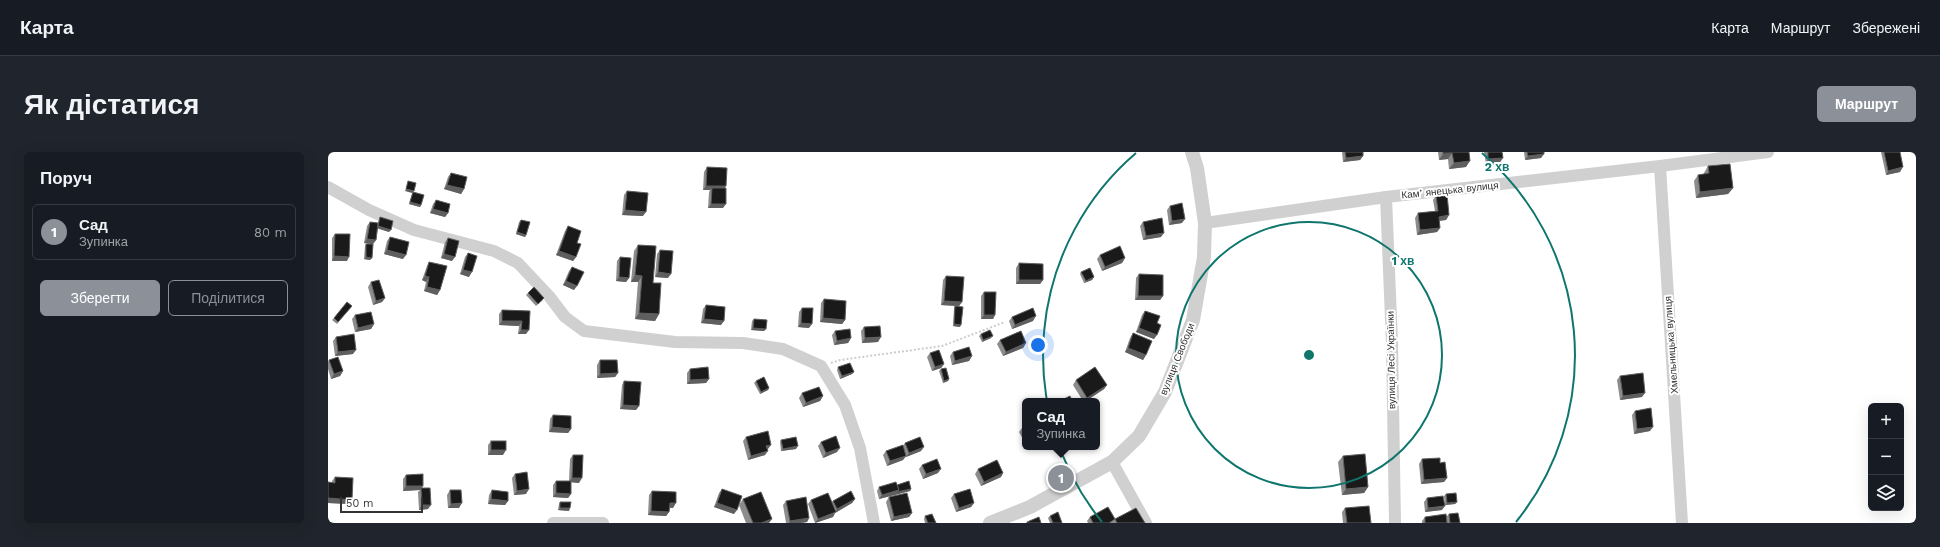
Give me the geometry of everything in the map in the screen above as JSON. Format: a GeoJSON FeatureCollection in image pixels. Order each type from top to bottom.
{"type":"FeatureCollection","features":[{"type":"Feature","properties":{"kind":"street","name":"вулиця Свободи"},"geometry":{"type":"LineString","coordinates":[[990,523],[1030,507],[1112,462],[1139,436],[1165,392],[1193,320],[1204,257],[1205,223],[1197,168],[1192,152]]}},
{"type":"Feature","properties":{"kind":"street","name":"Камʼянецька вулиця"},"geometry":{"type":"LineString","coordinates":[[1205,223],[1386,197],[1660,166],[1768,152]]}},
{"type":"Feature","properties":{"kind":"street","name":"Хмельницька вулиця"},"geometry":{"type":"LineString","coordinates":[[1660,166],[1682,523]]}},
{"type":"Feature","properties":{"kind":"street"},"geometry":{"type":"LineString","coordinates":[[328,187],[370,210],[414,230],[494,251],[518,263],[549,296],[565,317],[584,331],[675,342],[743,343],[783,349],[821,366],[845,405],[860,448],[874,523]]}},
{"type":"Feature","properties":{"kind":"street","name":"вулиця Лесі Українки"},"geometry":{"type":"LineString","coordinates":[[1386,197],[1392,343],[1395,523]]}},
{"type":"Feature","properties":{"kind":"street"},"geometry":{"type":"LineString","coordinates":[[1112,462],[1146,523]]}},
{"type":"Feature","properties":{"kind":"street"},"geometry":{"type":"LineString","coordinates":[[554,523],[602,523]]}},
{"type":"Feature","properties":{"kind":"path"},"geometry":{"type":"LineString","coordinates":[[821,366],[840,360],[942,346],[1005,322]]}},
{"type":"Feature","properties":{"kind":"building"},"geometry":{"type":"Polygon","coordinates":[[[1345,152],[1363,152],[1363,156],[1346,158],[1345,152]]]}},
{"type":"Feature","properties":{"kind":"building"},"geometry":{"type":"Polygon","coordinates":[[[1443,152],[1469,152],[1470,161],[1454,163],[1452,153],[1443,154],[1443,152]]]}},
{"type":"Feature","properties":{"kind":"building"},"geometry":{"type":"Polygon","coordinates":[[[1488,152],[1502,152],[1503,158],[1488,159],[1488,152]]]}},
{"type":"Feature","properties":{"kind":"building"},"geometry":{"type":"Polygon","coordinates":[[[1527,152],[1544,152],[1544,154],[1528,156],[1527,152]]]}},
{"type":"Feature","properties":{"kind":"building"},"geometry":{"type":"Polygon","coordinates":[[[1884,152],[1900,152],[1903,167],[1888,171],[1884,152]]]}},
{"type":"Feature","properties":{"kind":"building"},"geometry":{"type":"Polygon","coordinates":[[[1730,164],[1733,188],[1700,192],[1698,175],[1709,173],[1708,166],[1730,164]]]}},
{"type":"Feature","properties":{"kind":"building"},"geometry":{"type":"Polygon","coordinates":[[[707,167],[727,168],[726,186],[706,186],[707,167]]]}},
{"type":"Feature","properties":{"kind":"building"},"geometry":{"type":"Polygon","coordinates":[[[451,173],[467,177],[464,189],[447,185],[451,173]]]}},
{"type":"Feature","properties":{"kind":"building"},"geometry":{"type":"Polygon","coordinates":[[[408,181],[416,183],[414,191],[406,189],[408,181]]]}},
{"type":"Feature","properties":{"kind":"building"},"geometry":{"type":"Polygon","coordinates":[[[712,188],[726,188],[726,204],[711,204],[712,188]]]}},
{"type":"Feature","properties":{"kind":"building"},"geometry":{"type":"Polygon","coordinates":[[[627,191],[648,193],[646,212],[625,210],[627,191]]]}},
{"type":"Feature","properties":{"kind":"building"},"geometry":{"type":"Polygon","coordinates":[[[413,192],[424,195],[421,205],[410,202],[413,192]]]}},
{"type":"Feature","properties":{"kind":"building"},"geometry":{"type":"Polygon","coordinates":[[[1447,194],[1449,215],[1439,217],[1440,228],[1420,230],[1418,213],[1438,211],[1436,196],[1447,194]]]}},
{"type":"Feature","properties":{"kind":"building"},"geometry":{"type":"Polygon","coordinates":[[[436,200],[450,204],[448,213],[433,209],[436,200]]]}},
{"type":"Feature","properties":{"kind":"building"},"geometry":{"type":"Polygon","coordinates":[[[1182,203],[1185,219],[1172,221],[1170,206],[1182,203]]]}},
{"type":"Feature","properties":{"kind":"building"},"geometry":{"type":"Polygon","coordinates":[[[380,217],[393,221],[391,230],[378,226],[380,217]]]}},
{"type":"Feature","properties":{"kind":"building"},"geometry":{"type":"Polygon","coordinates":[[[1162,218],[1164,233],[1146,236],[1143,222],[1162,218]]]}},
{"type":"Feature","properties":{"kind":"building"},"geometry":{"type":"Polygon","coordinates":[[[521,220],[530,222],[526,235],[517,232],[521,220]]]}},
{"type":"Feature","properties":{"kind":"building"},"geometry":{"type":"Polygon","coordinates":[[[370,222],[378,223],[376,240],[367,239],[370,222]]]}},
{"type":"Feature","properties":{"kind":"building"},"geometry":{"type":"Polygon","coordinates":[[[568,226],[581,231],[577,243],[581,244],[576,257],[559,251],[568,226]]]}},
{"type":"Feature","properties":{"kind":"building"},"geometry":{"type":"Polygon","coordinates":[[[335,234],[350,234],[349,257],[334,256],[335,234]]]}},
{"type":"Feature","properties":{"kind":"building"},"geometry":{"type":"Polygon","coordinates":[[[390,237],[409,242],[406,255],[387,250],[390,237]]]}},
{"type":"Feature","properties":{"kind":"building"},"geometry":{"type":"Polygon","coordinates":[[[448,238],[459,241],[455,257],[444,254],[448,238]]]}},
{"type":"Feature","properties":{"kind":"building"},"geometry":{"type":"Polygon","coordinates":[[[366,244],[373,244],[372,258],[366,257],[366,244]]]}},
{"type":"Feature","properties":{"kind":"building"},"geometry":{"type":"Polygon","coordinates":[[[638,245],[656,246],[653,283],[661,283],[659,314],[639,313],[642,276],[635,275],[638,245]]]}},
{"type":"Feature","properties":{"kind":"building"},"geometry":{"type":"Polygon","coordinates":[[[1120,246],[1125,258],[1105,267],[1100,255],[1120,246]]]}},
{"type":"Feature","properties":{"kind":"building"},"geometry":{"type":"Polygon","coordinates":[[[660,250],[673,251],[671,274],[658,272],[660,250]]]}},
{"type":"Feature","properties":{"kind":"building"},"geometry":{"type":"Polygon","coordinates":[[[468,253],[477,256],[472,272],[463,270],[468,253]]]}},
{"type":"Feature","properties":{"kind":"building"},"geometry":{"type":"Polygon","coordinates":[[[620,257],[631,258],[629,278],[619,277],[620,257]]]}},
{"type":"Feature","properties":{"kind":"building"},"geometry":{"type":"Polygon","coordinates":[[[429,262],[447,266],[440,290],[427,287],[429,277],[425,276],[429,262]]]}},
{"type":"Feature","properties":{"kind":"building"},"geometry":{"type":"Polygon","coordinates":[[[1019,263],[1043,264],[1043,280],[1019,280],[1019,263]]]}},
{"type":"Feature","properties":{"kind":"building"},"geometry":{"type":"Polygon","coordinates":[[[572,267],[584,272],[577,286],[566,281],[572,267]]]}},
{"type":"Feature","properties":{"kind":"building"},"geometry":{"type":"Polygon","coordinates":[[[1090,268],[1094,277],[1086,281],[1081,272],[1090,268]]]}},
{"type":"Feature","properties":{"kind":"building"},"geometry":{"type":"Polygon","coordinates":[[[1139,274],[1163,275],[1163,296],[1138,296],[1139,274]]]}},
{"type":"Feature","properties":{"kind":"building"},"geometry":{"type":"Polygon","coordinates":[[[946,276],[964,277],[962,302],[944,301],[946,276]]]}},
{"type":"Feature","properties":{"kind":"building"},"geometry":{"type":"Polygon","coordinates":[[[379,280],[385,298],[376,301],[371,282],[379,280]]]}},
{"type":"Feature","properties":{"kind":"building"},"geometry":{"type":"Polygon","coordinates":[[[534,287],[544,298],[538,304],[528,293],[534,287]]]}},
{"type":"Feature","properties":{"kind":"building"},"geometry":{"type":"Polygon","coordinates":[[[984,292],[996,292],[995,315],[984,315],[984,292]]]}},
{"type":"Feature","properties":{"kind":"building"},"geometry":{"type":"Polygon","coordinates":[[[824,299],[846,301],[845,320],[823,318],[824,299]]]}},
{"type":"Feature","properties":{"kind":"building"},"geometry":{"type":"Polygon","coordinates":[[[347,302],[352,306],[338,322],[334,318],[347,302]]]}},
{"type":"Feature","properties":{"kind":"building"},"geometry":{"type":"Polygon","coordinates":[[[706,305],[725,307],[724,321],[704,319],[706,305]]]}},
{"type":"Feature","properties":{"kind":"building"},"geometry":{"type":"Polygon","coordinates":[[[955,306],[963,307],[961,325],[954,324],[955,306]]]}},
{"type":"Feature","properties":{"kind":"building"},"geometry":{"type":"Polygon","coordinates":[[[802,308],[813,308],[812,324],[801,323],[802,308]]]}},
{"type":"Feature","properties":{"kind":"building"},"geometry":{"type":"Polygon","coordinates":[[[1033,308],[1036,316],[1015,325],[1012,317],[1033,308]]]}},
{"type":"Feature","properties":{"kind":"building"},"geometry":{"type":"Polygon","coordinates":[[[502,310],[530,311],[529,330],[521,330],[522,321],[502,321],[502,310]]]}},
{"type":"Feature","properties":{"kind":"building"},"geometry":{"type":"Polygon","coordinates":[[[1145,311],[1160,316],[1157,323],[1161,325],[1157,335],[1139,328],[1145,311]]]}},
{"type":"Feature","properties":{"kind":"building"},"geometry":{"type":"Polygon","coordinates":[[[371,312],[374,324],[358,328],[355,315],[371,312]]]}},
{"type":"Feature","properties":{"kind":"building"},"geometry":{"type":"Polygon","coordinates":[[[754,319],[767,320],[766,329],[753,328],[754,319]]]}},
{"type":"Feature","properties":{"kind":"building"},"geometry":{"type":"Polygon","coordinates":[[[880,326],[881,337],[865,338],[864,327],[880,326]]]}},
{"type":"Feature","properties":{"kind":"building"},"geometry":{"type":"Polygon","coordinates":[[[850,329],[851,338],[837,341],[835,331],[850,329]]]}},
{"type":"Feature","properties":{"kind":"building"},"geometry":{"type":"Polygon","coordinates":[[[990,330],[993,336],[983,340],[981,334],[990,330]]]}},
{"type":"Feature","properties":{"kind":"building"},"geometry":{"type":"Polygon","coordinates":[[[1021,331],[1026,343],[1006,352],[1000,340],[1021,331]]]}},
{"type":"Feature","properties":{"kind":"building"},"geometry":{"type":"Polygon","coordinates":[[[1133,333],[1152,341],[1146,355],[1128,348],[1133,333]]]}},
{"type":"Feature","properties":{"kind":"building"},"geometry":{"type":"Polygon","coordinates":[[[354,334],[356,350],[338,352],[336,337],[354,334]]]}},
{"type":"Feature","properties":{"kind":"building"},"geometry":{"type":"Polygon","coordinates":[[[969,347],[972,356],[955,361],[953,352],[969,347]]]}},
{"type":"Feature","properties":{"kind":"building"},"geometry":{"type":"Polygon","coordinates":[[[939,350],[944,364],[935,367],[930,353],[939,350]]]}},
{"type":"Feature","properties":{"kind":"building"},"geometry":{"type":"Polygon","coordinates":[[[338,357],[343,371],[334,374],[329,360],[338,357]]]}},
{"type":"Feature","properties":{"kind":"building"},"geometry":{"type":"Polygon","coordinates":[[[600,360],[617,360],[618,373],[600,374],[600,360]]]}},
{"type":"Feature","properties":{"kind":"building"},"geometry":{"type":"Polygon","coordinates":[[[850,363],[854,372],[842,376],[838,367],[850,363]]]}},
{"type":"Feature","properties":{"kind":"building"},"geometry":{"type":"Polygon","coordinates":[[[708,367],[709,379],[690,380],[690,369],[708,367]]]}},
{"type":"Feature","properties":{"kind":"building"},"geometry":{"type":"Polygon","coordinates":[[[1095,367],[1107,385],[1087,398],[1076,380],[1095,367]]]}},
{"type":"Feature","properties":{"kind":"building"},"geometry":{"type":"Polygon","coordinates":[[[946,368],[949,379],[944,381],[941,369],[946,368]]]}},
{"type":"Feature","properties":{"kind":"building"},"geometry":{"type":"Polygon","coordinates":[[[1643,373],[1645,393],[1623,396],[1620,376],[1643,373]]]}},
{"type":"Feature","properties":{"kind":"building"},"geometry":{"type":"Polygon","coordinates":[[[764,377],[769,388],[761,392],[756,381],[764,377]]]}},
{"type":"Feature","properties":{"kind":"building"},"geometry":{"type":"Polygon","coordinates":[[[624,381],[641,382],[639,406],[623,405],[624,381]]]}},
{"type":"Feature","properties":{"kind":"building"},"geometry":{"type":"Polygon","coordinates":[[[819,387],[823,396],[806,403],[802,393],[819,387]]]}},
{"type":"Feature","properties":{"kind":"building"},"geometry":{"type":"Polygon","coordinates":[[[1651,408],[1653,427],[1637,429],[1635,411],[1651,408]]]}},
{"type":"Feature","properties":{"kind":"building"},"geometry":{"type":"Polygon","coordinates":[[[553,415],[571,416],[571,429],[552,427],[553,415]]]}},
{"type":"Feature","properties":{"kind":"building"},"geometry":{"type":"Polygon","coordinates":[[[768,431],[771,445],[766,446],[768,451],[751,456],[746,437],[768,431]]]}},
{"type":"Feature","properties":{"kind":"building"},"geometry":{"type":"Polygon","coordinates":[[[836,436],[840,448],[826,453],[821,442],[836,436]]]}},
{"type":"Feature","properties":{"kind":"building"},"geometry":{"type":"Polygon","coordinates":[[[796,437],[798,446],[783,449],[781,440],[796,437]]]}},
{"type":"Feature","properties":{"kind":"building"},"geometry":{"type":"Polygon","coordinates":[[[920,437],[924,447],[909,453],[905,443],[920,437]]]}},
{"type":"Feature","properties":{"kind":"building"},"geometry":{"type":"Polygon","coordinates":[[[491,441],[506,441],[506,450],[491,450],[491,441]]]}},
{"type":"Feature","properties":{"kind":"building"},"geometry":{"type":"Polygon","coordinates":[[[903,445],[906,456],[890,461],[886,451],[903,445]]]}},
{"type":"Feature","properties":{"kind":"building"},"geometry":{"type":"Polygon","coordinates":[[[1365,454],[1368,487],[1346,489],[1343,456],[1365,454]]]}},
{"type":"Feature","properties":{"kind":"building"},"geometry":{"type":"Polygon","coordinates":[[[573,455],[583,455],[582,478],[572,478],[573,455]]]}},
{"type":"Feature","properties":{"kind":"building"},"geometry":{"type":"Polygon","coordinates":[[[1440,458],[1440,463],[1445,462],[1447,478],[1424,480],[1422,459],[1440,458]]]}},
{"type":"Feature","properties":{"kind":"building"},"geometry":{"type":"Polygon","coordinates":[[[937,459],[941,469],[926,474],[922,465],[937,459]]]}},
{"type":"Feature","properties":{"kind":"building"},"geometry":{"type":"Polygon","coordinates":[[[997,460],[1003,473],[984,482],[978,469],[997,460]]]}},
{"type":"Feature","properties":{"kind":"building"},"geometry":{"type":"Polygon","coordinates":[[[527,472],[529,489],[517,491],[515,474],[527,472]]]}},
{"type":"Feature","properties":{"kind":"building"},"geometry":{"type":"Polygon","coordinates":[[[423,474],[423,486],[406,486],[406,475],[423,474]]]}},
{"type":"Feature","properties":{"kind":"building"},"geometry":{"type":"Polygon","coordinates":[[[335,477],[353,478],[352,500],[328,498],[328,482],[335,483],[335,477]]]}},
{"type":"Feature","properties":{"kind":"building"},"geometry":{"type":"Polygon","coordinates":[[[556,481],[571,481],[571,494],[556,493],[556,481]]]}},
{"type":"Feature","properties":{"kind":"building"},"geometry":{"type":"Polygon","coordinates":[[[909,481],[911,489],[897,492],[899,490],[897,485],[909,481]]]}},
{"type":"Feature","properties":{"kind":"building"},"geometry":{"type":"Polygon","coordinates":[[[896,482],[899,490],[882,495],[879,487],[896,482]]]}},
{"type":"Feature","properties":{"kind":"building"},"geometry":{"type":"Polygon","coordinates":[[[421,488],[430,488],[431,505],[422,505],[421,488]]]}},
{"type":"Feature","properties":{"kind":"building"},"geometry":{"type":"Polygon","coordinates":[[[722,489],[742,496],[737,510],[717,503],[722,489]]]}},
{"type":"Feature","properties":{"kind":"building"},"geometry":{"type":"Polygon","coordinates":[[[970,489],[974,503],[959,508],[954,494],[970,489]]]}},
{"type":"Feature","properties":{"kind":"building"},"geometry":{"type":"Polygon","coordinates":[[[450,490],[461,490],[462,503],[451,504],[450,490]]]}},
{"type":"Feature","properties":{"kind":"building"},"geometry":{"type":"Polygon","coordinates":[[[492,490],[508,492],[508,501],[491,499],[492,490]]]}},
{"type":"Feature","properties":{"kind":"building"},"geometry":{"type":"Polygon","coordinates":[[[652,491],[676,492],[676,503],[670,503],[669,512],[651,511],[652,491]]]}},
{"type":"Feature","properties":{"kind":"building"},"geometry":{"type":"Polygon","coordinates":[[[851,491],[855,499],[837,509],[833,501],[851,491]]]}},
{"type":"Feature","properties":{"kind":"building"},"geometry":{"type":"Polygon","coordinates":[[[761,492],[772,519],[761,523],[753,523],[743,499],[761,492]]]}},
{"type":"Feature","properties":{"kind":"building"},"geometry":{"type":"Polygon","coordinates":[[[828,493],[836,512],[818,519],[811,500],[828,493]]]}},
{"type":"Feature","properties":{"kind":"building"},"geometry":{"type":"Polygon","coordinates":[[[907,493],[912,513],[894,517],[889,497],[907,493]]]}},
{"type":"Feature","properties":{"kind":"building"},"geometry":{"type":"Polygon","coordinates":[[[1456,493],[1457,502],[1447,503],[1446,494],[1456,493]]]}},
{"type":"Feature","properties":{"kind":"building"},"geometry":{"type":"Polygon","coordinates":[[[1443,496],[1445,506],[1428,508],[1427,498],[1443,496]]]}},
{"type":"Feature","properties":{"kind":"building"},"geometry":{"type":"Polygon","coordinates":[[[806,497],[809,518],[790,521],[786,501],[806,497]]]}},
{"type":"Feature","properties":{"kind":"building"},"geometry":{"type":"Polygon","coordinates":[[[560,502],[571,502],[570,508],[560,508],[560,502]]]}},
{"type":"Feature","properties":{"kind":"building"},"geometry":{"type":"Polygon","coordinates":[[[1369,506],[1371,523],[1347,523],[1345,508],[1369,506]]]}},
{"type":"Feature","properties":{"kind":"building"},"geometry":{"type":"Polygon","coordinates":[[[1108,507],[1115,519],[1109,523],[1093,523],[1090,517],[1108,507]]]}},
{"type":"Feature","properties":{"kind":"building"},"geometry":{"type":"Polygon","coordinates":[[[1136,508],[1145,523],[1117,523],[1115,519],[1136,508]]]}},
{"type":"Feature","properties":{"kind":"building"},"geometry":{"type":"Polygon","coordinates":[[[1058,512],[1062,523],[1053,523],[1050,516],[1058,512]]]}},
{"type":"Feature","properties":{"kind":"building"},"geometry":{"type":"Polygon","coordinates":[[[1458,513],[1460,523],[1450,523],[1449,514],[1458,513]]]}},
{"type":"Feature","properties":{"kind":"building"},"geometry":{"type":"Polygon","coordinates":[[[932,514],[936,523],[928,523],[925,516],[932,514]]]}},
{"type":"Feature","properties":{"kind":"building"},"geometry":{"type":"Polygon","coordinates":[[[1446,514],[1447,523],[1425,523],[1425,517],[1446,514]]]}},
{"type":"Feature","properties":{"kind":"building"},"geometry":{"type":"Polygon","coordinates":[[[1039,517],[1041,523],[1027,523],[1027,522],[1039,517]]]}},
{"type":"Feature","properties":{"kind":"place","name":"Сад"},"geometry":{"type":"Point","coordinates":[1061,478]}}]}
